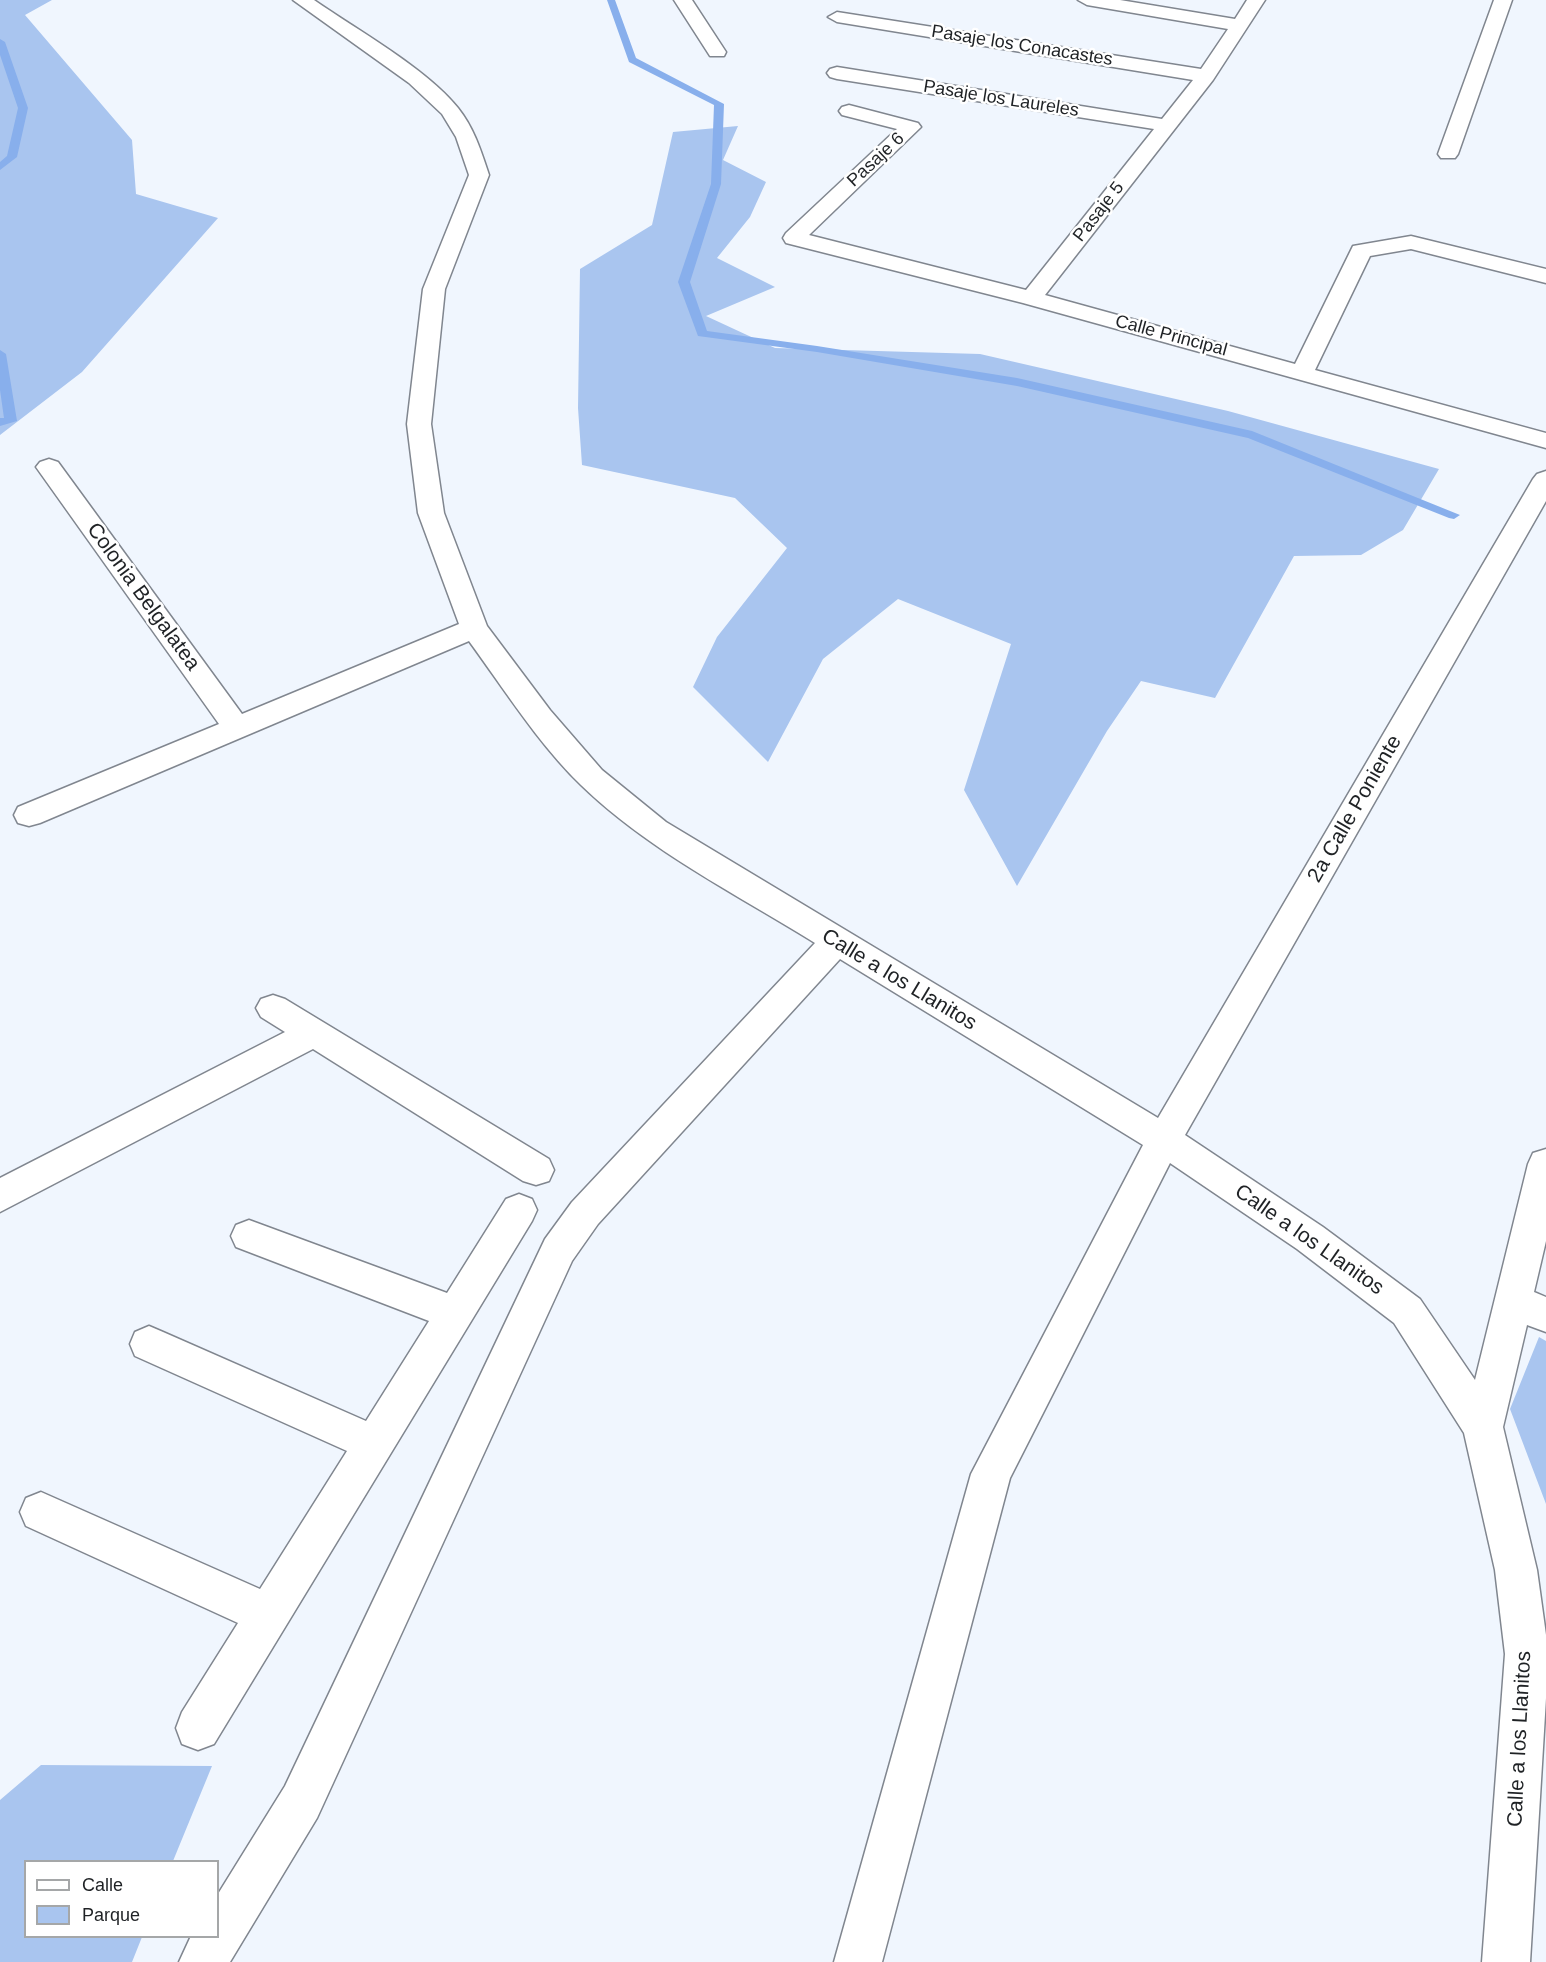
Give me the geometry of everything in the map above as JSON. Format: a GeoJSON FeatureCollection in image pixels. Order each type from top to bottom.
{"type":"FeatureCollection","features":[{"type":"Feature","properties":{"kind":"street","name":"Calle a los Llanitos"},"geometry":{"type":"LineString","coordinates":[[302,0],[416,79],[450,111],[466,137],[479,175],[434,289],[419,424],[431,513],[474,628],[540,717],[591,777],[655,830],[1164,1140],[1310,1238],[1407,1311],[1483,1427],[1516,1570],[1527,1654],[1506,1962]]}},
{"type":"Feature","properties":{"kind":"street"},"geometry":{"type":"LineString","coordinates":[[683,0],[717,52]]}},
{"type":"Feature","properties":{"kind":"street"},"geometry":{"type":"LineString","coordinates":[[1087,0],[1240,25]]}},
{"type":"Feature","properties":{"kind":"street","name":"Pasaje 5"},"geometry":{"type":"LineString","coordinates":[[1031,298],[1165,125],[1206,76],[1256,0]]}},
{"type":"Feature","properties":{"kind":"street"},"geometry":{"type":"LineString","coordinates":[[1449,154],[1503,0]]}},
{"type":"Feature","properties":{"kind":"street","name":"Pasaje los Conacastes"},"geometry":{"type":"LineString","coordinates":[[837,17],[1206,76]]}},
{"type":"Feature","properties":{"kind":"street","name":"Pasaje los Laureles"},"geometry":{"type":"LineString","coordinates":[[837,73],[1165,125]]}},
{"type":"Feature","properties":{"kind":"street","name":"Pasaje 6"},"geometry":{"type":"LineString","coordinates":[[794,238],[911,127],[849,111]]}},
{"type":"Feature","properties":{"kind":"street","name":"Calle Principal"},"geometry":{"type":"LineString","coordinates":[[794,238],[1031,298],[1546,441]]}},
{"type":"Feature","properties":{"kind":"street"},"geometry":{"type":"LineString","coordinates":[[1302,373],[1361,251],[1411,242],[1546,276]]}},
{"type":"Feature","properties":{"kind":"street","name":"Colonia Belgalatea"},"geometry":{"type":"LineString","coordinates":[[50,467],[237,728]]}},
{"type":"Feature","properties":{"kind":"street","name":"2a Calle Poniente"},"geometry":{"type":"LineString","coordinates":[[858,1962],[991,1474],[1164,1140],[1546,478]]}},
{"type":"Feature","properties":{"kind":"street"},"geometry":{"type":"LineString","coordinates":[[29,815],[474,628]]}},
{"type":"Feature","properties":{"kind":"street"},"geometry":{"type":"LineString","coordinates":[[219,1936],[301,1803],[558,1250],[585,1213],[836,942]]}},
{"type":"Feature","properties":{"kind":"street"},"geometry":{"type":"LineString","coordinates":[[273,1008],[536,1170]]}},
{"type":"Feature","properties":{"kind":"street"},"geometry":{"type":"LineString","coordinates":[[0,1196],[314,1033]]}},
{"type":"Feature","properties":{"kind":"street"},"geometry":{"type":"LineString","coordinates":[[1483,1427],[1530,1308],[1546,1164]]}},
{"type":"Feature","properties":{"kind":"street"},"geometry":{"type":"LineString","coordinates":[[198,1728],[519,1210]]}},
{"type":"Feature","properties":{"kind":"street"},"geometry":{"type":"LineString","coordinates":[[249,1236],[456,1314]]}},
{"type":"Feature","properties":{"kind":"street"},"geometry":{"type":"LineString","coordinates":[[149,1344],[375,1444]]}},
{"type":"Feature","properties":{"kind":"street"},"geometry":{"type":"LineString","coordinates":[[41,1512],[268,1615]]}},
{"type":"Feature","properties":{"kind":"street"},"geometry":{"type":"LineString","coordinates":[[203,1962],[218,1938]]}},
{"type":"Feature","properties":{"kind":"green space"},"geometry":{"type":"Polygon","coordinates":[[[0,0],[52,0],[25,15],[132,140],[136,194],[218,218],[82,372],[0,435],[0,0]]]}},
{"type":"Feature","properties":{"kind":"green space"},"geometry":{"type":"Polygon","coordinates":[[[738,126],[723,160],[766,182],[750,217],[717,258],[775,287],[706,316],[775,348],[980,354],[1228,411],[1439,469],[1403,530],[1361,555],[1294,556],[1215,698],[1141,681],[1107,731],[1017,886],[964,790],[1011,644],[898,599],[823,659],[768,762],[693,687],[717,637],[787,548],[735,498],[582,465],[578,408],[580,269],[652,225],[673,132],[738,126]]]}},
{"type":"Feature","properties":{"kind":"green space"},"geometry":{"type":"Polygon","coordinates":[[[1539,1337],[1546,1341],[1546,1504],[1510,1409],[1539,1337]]]}},
{"type":"Feature","properties":{"kind":"green space"},"geometry":{"type":"Polygon","coordinates":[[[41,1765],[212,1766],[173,1860],[24,1860],[24,1938],[142,1938],[132,1962],[0,1962],[0,1800],[41,1765]]]}},
{"type":"Feature","properties":{"kind":"waterway"},"geometry":{"type":"LineString","coordinates":[[611,0],[632,60],[719,104],[716,184],[684,282],[702,334],[817,349],[1017,382],[1252,435],[1454,515]]}},
{"type":"Feature","properties":{"kind":"waterway"},"geometry":{"type":"LineString","coordinates":[[0,42],[23,108],[12,157],[0,167]]}},
{"type":"Feature","properties":{"kind":"waterway"},"geometry":{"type":"LineString","coordinates":[[0,354],[11,421],[0,422]]}}]}
